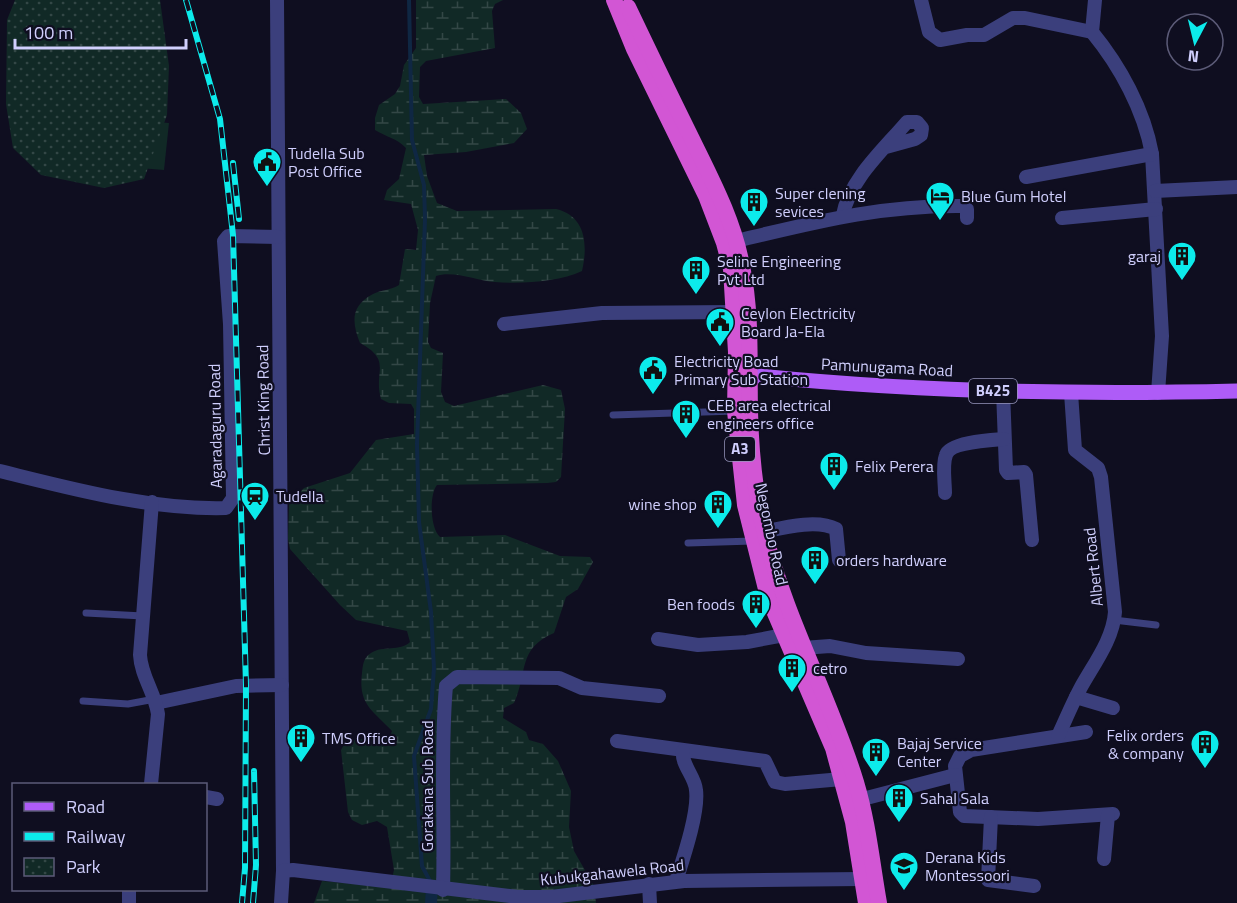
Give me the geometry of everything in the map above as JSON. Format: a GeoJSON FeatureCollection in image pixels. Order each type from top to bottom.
{"type":"FeatureCollection","features":[{"type":"Feature","properties":{"kind":"highway","name":"Negombo Road"},"geometry":{"type":"LineString","coordinates":[[614,0],[634,50],[706,196],[731,269],[733,312],[743,374],[754,472],[756,535],[834,720],[879,903]]}},
{"type":"Feature","properties":{"kind":"highway","name":"Negombo Road"},"geometry":{"type":"LineString","coordinates":[[626,0],[718,193],[736,241],[742,267],[750,334],[735,411],[742,484],[756,535],[768,597],[823,722],[842,779],[855,801],[866,903]]}},
{"type":"Feature","properties":{"kind":"main road","name":"Pamunugama Road"},"geometry":{"type":"LineString","coordinates":[[743,374],[818,382],[1003,391],[1237,395]]}},
{"type":"Feature","properties":{"kind":"street","name":"Christ King Road"},"geometry":{"type":"LineString","coordinates":[[277,0],[283,871]]}},
{"type":"Feature","properties":{"kind":"street"},"geometry":{"type":"LineString","coordinates":[[921,0],[929,32],[940,40],[967,35],[984,35],[1013,18],[1025,18],[1092,32],[1110,54],[1148,131],[1152,154],[1162,336],[1158,393]]}},
{"type":"Feature","properties":{"kind":"street"},"geometry":{"type":"LineString","coordinates":[[1092,32],[1095,0]]}},
{"type":"Feature","properties":{"kind":"street"},"geometry":{"type":"LineString","coordinates":[[843,215],[845,205],[858,183],[886,147]]}},
{"type":"Feature","properties":{"kind":"street"},"geometry":{"type":"LineString","coordinates":[[1026,177],[1152,154]]}},
{"type":"Feature","properties":{"kind":"street"},"geometry":{"type":"LineString","coordinates":[[1155,191],[1237,187]]}},
{"type":"Feature","properties":{"kind":"street"},"geometry":{"type":"LineString","coordinates":[[736,241],[843,215],[903,207],[957,206],[967,209],[967,218]]}},
{"type":"Feature","properties":{"kind":"street"},"geometry":{"type":"LineString","coordinates":[[1062,218],[1156,209]]}},
{"type":"Feature","properties":{"kind":"street","name":"Agaradaguru Road"},"geometry":{"type":"LineString","coordinates":[[0,471],[152,502],[226,508],[233,498],[230,324],[224,241],[228,236],[240,234],[278,237]]}},
{"type":"Feature","properties":{"kind":"street"},"geometry":{"type":"LineString","coordinates":[[504,324],[602,313],[733,312]]}},
{"type":"Feature","properties":{"kind":"street"},"geometry":{"type":"LineString","coordinates":[[1003,391],[1006,470],[1008,473],[1024,472],[1026,475],[1032,540]]}},
{"type":"Feature","properties":{"kind":"street","name":"Albert Road"},"geometry":{"type":"LineString","coordinates":[[1058,736],[1076,697],[1102,651],[1114,620],[1101,477],[1098,468],[1076,452],[1071,393]]}},
{"type":"Feature","properties":{"kind":"street"},"geometry":{"type":"LineString","coordinates":[[945,493],[945,455],[950,449],[981,441],[1004,439]]}},
{"type":"Feature","properties":{"kind":"street"},"geometry":{"type":"LineString","coordinates":[[151,783],[155,757],[156,701],[140,665],[152,502]]}},
{"type":"Feature","properties":{"kind":"street"},"geometry":{"type":"LineString","coordinates":[[756,535],[812,525],[831,526],[836,529],[839,560]]}},
{"type":"Feature","properties":{"kind":"street"},"geometry":{"type":"LineString","coordinates":[[658,639],[698,645],[747,642],[784,635]]}},
{"type":"Feature","properties":{"kind":"street"},"geometry":{"type":"LineString","coordinates":[[803,648],[830,646],[866,653],[958,660]]}},
{"type":"Feature","properties":{"kind":"street","name":"Gorakana Sub Road"},"geometry":{"type":"LineString","coordinates":[[441,890],[445,838],[441,772],[446,686],[450,681],[457,677],[559,678],[582,688],[659,696]]}},
{"type":"Feature","properties":{"kind":"street"},"geometry":{"type":"LineString","coordinates":[[156,701],[236,686],[282,685]]}},
{"type":"Feature","properties":{"kind":"street"},"geometry":{"type":"LineString","coordinates":[[1076,697],[1113,708]]}},
{"type":"Feature","properties":{"kind":"street"},"geometry":{"type":"LineString","coordinates":[[1086,732],[971,750],[957,761],[955,775],[962,814],[1038,819],[1111,814],[1104,859]]}},
{"type":"Feature","properties":{"kind":"street"},"geometry":{"type":"LineString","coordinates":[[617,741],[765,761],[775,782],[785,784],[842,779]]}},
{"type":"Feature","properties":{"kind":"street"},"geometry":{"type":"LineString","coordinates":[[676,881],[698,804],[696,787],[682,757],[683,751]]}},
{"type":"Feature","properties":{"kind":"street"},"geometry":{"type":"LineString","coordinates":[[855,801],[955,775]]}},
{"type":"Feature","properties":{"kind":"street"},"geometry":{"type":"LineString","coordinates":[[991,817],[987,880],[1034,886]]}},
{"type":"Feature","properties":{"kind":"street"},"geometry":{"type":"LineString","coordinates":[[281,903],[283,871]]}},
{"type":"Feature","properties":{"kind":"street","name":"Kubukgahawela Road"},"geometry":{"type":"LineString","coordinates":[[283,871],[374,879],[483,895],[551,897],[676,881],[862,879]]}},
{"type":"Feature","properties":{"kind":"street"},"geometry":{"type":"LineString","coordinates":[[649,884],[651,903]]}},
{"type":"Feature","properties":{"kind":"lane"},"geometry":{"type":"LineString","coordinates":[[613,415],[735,411]]}},
{"type":"Feature","properties":{"kind":"lane"},"geometry":{"type":"LineString","coordinates":[[688,543],[756,535]]}},
{"type":"Feature","properties":{"kind":"lane"},"geometry":{"type":"LineString","coordinates":[[86,614],[143,616]]}},
{"type":"Feature","properties":{"kind":"lane"},"geometry":{"type":"LineString","coordinates":[[1114,620],[1156,626]]}},
{"type":"Feature","properties":{"kind":"lane"},"geometry":{"type":"LineString","coordinates":[[83,701],[128,704],[156,701]]}},
{"type":"Feature","properties":{"kind":"green space"},"geometry":{"type":"Polygon","coordinates":[[[15,0],[160,0],[169,66],[167,115],[144,179],[104,188],[41,175],[13,148],[6,104],[7,20],[15,0]]]}},
{"type":"Feature","properties":{"kind":"green space"},"geometry":{"type":"Polygon","coordinates":[[[416,0],[503,0],[495,4],[492,11],[495,48],[426,61],[420,67],[419,97],[423,104],[506,99],[521,113],[527,129],[514,143],[466,152],[424,155],[427,176],[437,203],[457,211],[556,209],[574,218],[579,225],[584,242],[582,271],[562,278],[505,283],[450,274],[436,276],[430,303],[428,342],[431,348],[443,353],[441,392],[445,402],[454,406],[543,385],[561,390],[565,409],[561,477],[556,482],[437,485],[434,490],[432,511],[434,526],[440,537],[505,535],[560,556],[590,557],[593,562],[578,589],[566,597],[554,633],[542,639],[529,654],[514,703],[504,708],[503,718],[526,732],[529,740],[543,744],[558,761],[571,791],[569,827],[574,851],[594,886],[596,903],[314,903],[322,881],[390,887],[394,870],[387,827],[377,821],[362,825],[352,820],[348,812],[341,750],[346,741],[390,736],[392,731],[364,699],[361,684],[363,667],[365,659],[371,653],[381,649],[401,647],[410,642],[407,631],[356,620],[290,549],[288,539],[289,504],[304,488],[350,473],[376,440],[414,434],[414,409],[411,404],[389,403],[381,399],[379,361],[370,349],[360,343],[355,329],[355,316],[360,304],[366,299],[399,285],[405,249],[416,250],[418,230],[411,204],[384,200],[387,190],[399,179],[406,148],[375,130],[375,118],[379,105],[395,94],[400,86],[404,65],[416,48],[416,0]]]}},
{"type":"Feature","properties":{"kind":"green space"},"geometry":{"type":"Polygon","coordinates":[[[143,121],[169,123],[164,170],[139,168],[143,121]]]}},
{"type":"Feature","properties":{"kind":"waterway"},"geometry":{"type":"LineString","coordinates":[[409,0],[412,140],[424,185],[425,219],[417,444],[419,522],[431,612],[434,668],[431,709],[414,756],[422,866],[431,883]]}},
{"type":"Feature","properties":{"kind":"waterway"},"geometry":{"type":"LineString","coordinates":[[431,903],[432,887]]}},
{"type":"Feature","properties":{"kind":"railway"},"geometry":{"type":"LineString","coordinates":[[186,0],[220,119],[233,235],[246,685],[245,868],[242,903]]}},
{"type":"Feature","properties":{"kind":"railway"},"geometry":{"type":"LineString","coordinates":[[233,163],[239,219]]}},
{"type":"Feature","properties":{"kind":"railway"},"geometry":{"type":"LineString","coordinates":[[253,903],[256,865],[254,771]]}},
{"type":"Feature","properties":{"kind":"place","name":"Tudella Sub Post Office"},"geometry":{"type":"Point","coordinates":[267,188]}},
{"type":"Feature","properties":{"kind":"place","name":"Blue Gum Hotel"},"geometry":{"type":"Point","coordinates":[940,222]}},
{"type":"Feature","properties":{"kind":"place","name":"Super clening sevices"},"geometry":{"type":"Point","coordinates":[754,228]}},
{"type":"Feature","properties":{"kind":"place","name":"garaj"},"geometry":{"type":"Point","coordinates":[1182,282]}},
{"type":"Feature","properties":{"kind":"place","name":"Seline Engineering Pvt Ltd"},"geometry":{"type":"Point","coordinates":[696,296]}},
{"type":"Feature","properties":{"kind":"place","name":"Ceylon Electricity Board Ja-Ela"},"geometry":{"type":"Point","coordinates":[720,348]}},
{"type":"Feature","properties":{"kind":"place","name":"Electricity Boad Primary Sub Station"},"geometry":{"type":"Point","coordinates":[653,396]}},
{"type":"Feature","properties":{"kind":"place","name":"CEB area electrical engineers office"},"geometry":{"type":"Point","coordinates":[686,440]}},
{"type":"Feature","properties":{"kind":"place","name":"Felix Perera"},"geometry":{"type":"Point","coordinates":[834,492]}},
{"type":"Feature","properties":{"kind":"place","name":"Tudella"},"geometry":{"type":"Point","coordinates":[255,522]}},
{"type":"Feature","properties":{"kind":"place","name":"wine shop"},"geometry":{"type":"Point","coordinates":[718,530]}},
{"type":"Feature","properties":{"kind":"place","name":"orders hardware"},"geometry":{"type":"Point","coordinates":[815,586]}},
{"type":"Feature","properties":{"kind":"place","name":"Ben foods"},"geometry":{"type":"Point","coordinates":[756,630]}},
{"type":"Feature","properties":{"kind":"place","name":"cetro"},"geometry":{"type":"Point","coordinates":[792,694]}},
{"type":"Feature","properties":{"kind":"place","name":"TMS Office"},"geometry":{"type":"Point","coordinates":[301,764]}},
{"type":"Feature","properties":{"kind":"place","name":"Felix orders & company"},"geometry":{"type":"Point","coordinates":[1205,770]}},
{"type":"Feature","properties":{"kind":"place","name":"Bajaj Service Center"},"geometry":{"type":"Point","coordinates":[876,778]}},
{"type":"Feature","properties":{"kind":"place","name":"Sahal Sala"},"geometry":{"type":"Point","coordinates":[899,824]}},
{"type":"Feature","properties":{"kind":"place","name":"Derana Kids Montessoori"},"geometry":{"type":"Point","coordinates":[904,892]}}]}
